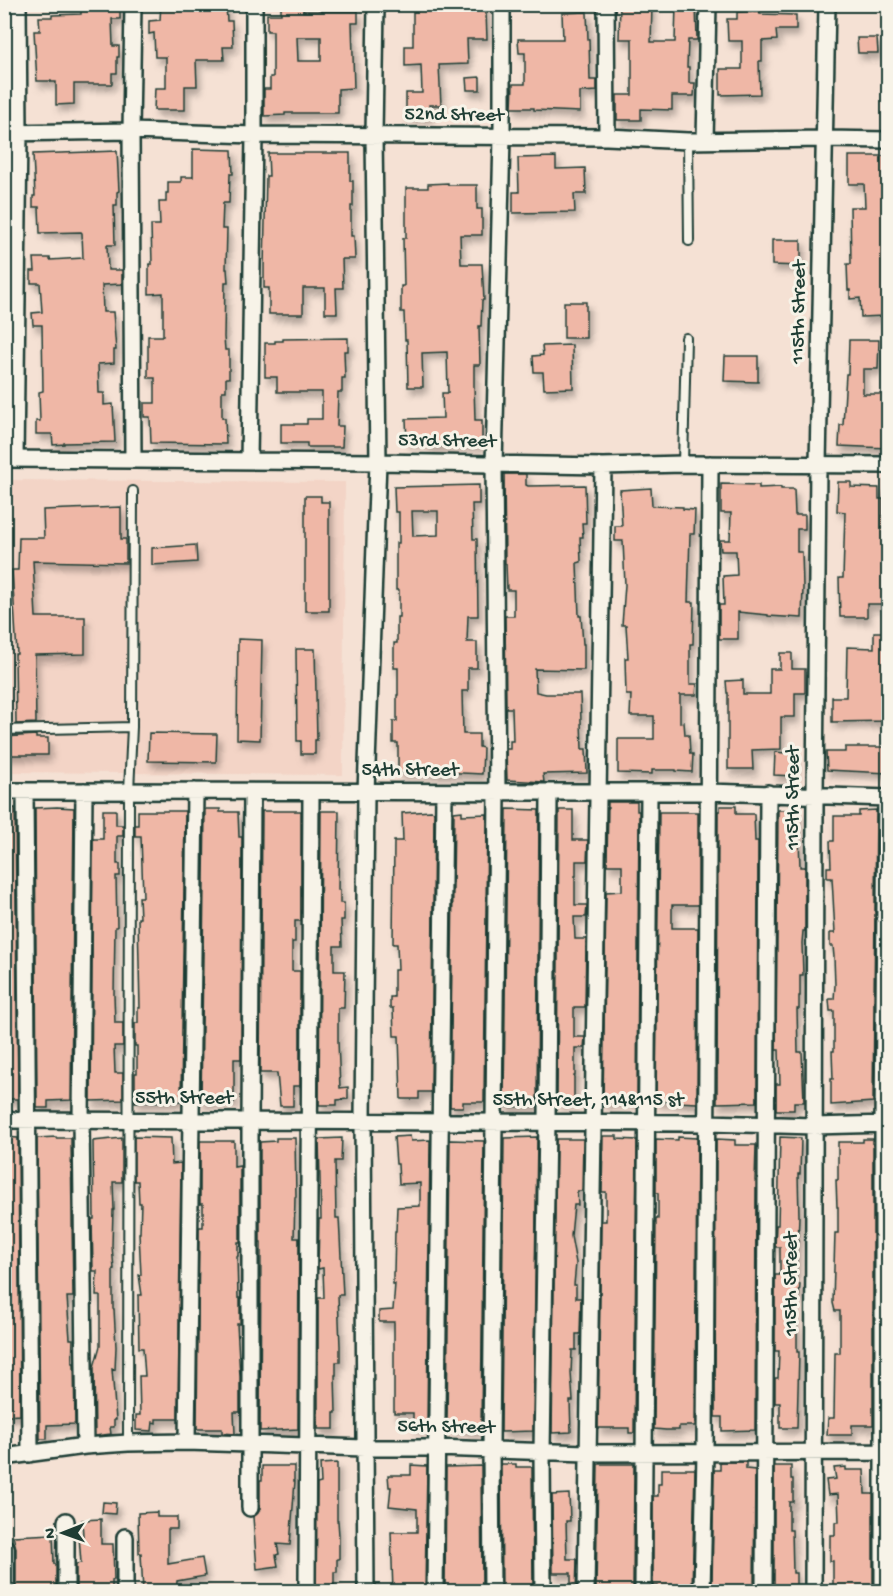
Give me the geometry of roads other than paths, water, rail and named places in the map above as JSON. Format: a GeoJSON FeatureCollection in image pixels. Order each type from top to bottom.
{"type":"FeatureCollection","features":[{"type":"Feature","properties":{"kind":"street"},"geometry":{"type":"LineString","coordinates":[[10,459],[12,133],[18,4]]}},
{"type":"Feature","properties":{"kind":"street"},"geometry":{"type":"LineString","coordinates":[[133,4],[131,131],[133,460]]}},
{"type":"Feature","properties":{"kind":"street"},"geometry":{"type":"LineString","coordinates":[[249,461],[254,4]]}},
{"type":"Feature","properties":{"kind":"street"},"geometry":{"type":"LineString","coordinates":[[366,1592],[363,1121],[366,792],[378,462],[374,136],[376,4]]}},
{"type":"Feature","properties":{"kind":"street"},"geometry":{"type":"LineString","coordinates":[[492,1592],[491,1449],[497,792],[494,465],[502,137],[502,4]]}},
{"type":"Feature","properties":{"kind":"street"},"geometry":{"type":"LineString","coordinates":[[606,4],[607,137]]}},
{"type":"Feature","properties":{"kind":"street"},"geometry":{"type":"LineString","coordinates":[[705,140],[708,4]]}},
{"type":"Feature","properties":{"kind":"street","name":"115th Street"},"geometry":{"type":"LineString","coordinates":[[813,1592],[815,795],[818,464],[827,4]]}},
{"type":"Feature","properties":{"kind":"street","name":"52nd Street"},"geometry":{"type":"LineString","coordinates":[[12,133],[131,131],[254,135],[607,137],[688,141],[888,140]]}},
{"type":"Feature","properties":{"kind":"street","name":"53rd Street"},"geometry":{"type":"LineString","coordinates":[[10,459],[603,466],[888,465]]}},
{"type":"Feature","properties":{"kind":"street"},"geometry":{"type":"LineString","coordinates":[[702,1592],[705,1453],[710,464]]}},
{"type":"Feature","properties":{"kind":"street"},"geometry":{"type":"LineString","coordinates":[[586,1592],[603,466]]}},
{"type":"Feature","properties":{"kind":"street","name":"54th Street"},"geometry":{"type":"LineString","coordinates":[[4,791],[708,792],[887,798]]}},
{"type":"Feature","properties":{"kind":"street"},"geometry":{"type":"LineString","coordinates":[[25,791],[30,1454]]}},
{"type":"Feature","properties":{"kind":"street"},"geometry":{"type":"LineString","coordinates":[[84,791],[81,1120],[85,1446]]}},
{"type":"Feature","properties":{"kind":"street"},"geometry":{"type":"LineString","coordinates":[[187,1442],[195,791]]}},
{"type":"Feature","properties":{"kind":"street"},"geometry":{"type":"LineString","coordinates":[[250,1509],[252,792]]}},
{"type":"Feature","properties":{"kind":"street"},"geometry":{"type":"LineString","coordinates":[[307,1584],[311,792]]}},
{"type":"Feature","properties":{"kind":"street"},"geometry":{"type":"LineString","coordinates":[[435,1592],[444,792]]}},
{"type":"Feature","properties":{"kind":"street"},"geometry":{"type":"LineString","coordinates":[[543,1592],[542,1452],[549,792]]}},
{"type":"Feature","properties":{"kind":"street"},"geometry":{"type":"LineString","coordinates":[[643,1592],[649,792]]}},
{"type":"Feature","properties":{"kind":"street"},"geometry":{"type":"LineString","coordinates":[[764,1592],[768,793]]}},
{"type":"Feature","properties":{"kind":"street"},"geometry":{"type":"LineString","coordinates":[[883,1592],[886,1453],[887,798]]}},
{"type":"Feature","properties":{"kind":"street","name":"55th Street"},"geometry":{"type":"LineString","coordinates":[[4,1120],[363,1121]]}},
{"type":"Feature","properties":{"kind":"street","name":"55th Street, 114&115 st"},"geometry":{"type":"LineString","coordinates":[[363,1121],[647,1122],[814,1126],[886,1124]]}},
{"type":"Feature","properties":{"kind":"street","name":"56th Street"},"geometry":{"type":"LineString","coordinates":[[4,1457],[85,1446],[187,1442],[587,1453],[886,1453]]}},
{"type":"Feature","properties":{"kind":"street"},"geometry":{"type":"LineString","coordinates":[[66,1521],[66,1592]]}},
{"type":"Feature","properties":{"kind":"street"},"geometry":{"type":"LineString","coordinates":[[125,1537],[125,1592]]}},
{"type":"Feature","properties":{"kind":"street"},"geometry":{"type":"LineString","coordinates":[[6,1548],[6,1592]]}},
{"type":"Feature","properties":{"kind":"lane"},"geometry":{"type":"LineString","coordinates":[[688,141],[689,241]]}},
{"type":"Feature","properties":{"kind":"lane"},"geometry":{"type":"LineString","coordinates":[[683,464],[686,338]]}},
{"type":"Feature","properties":{"kind":"lane"},"geometry":{"type":"LineString","coordinates":[[128,1443],[129,791],[132,727],[133,491]]}},
{"type":"Feature","properties":{"kind":"lane"},"geometry":{"type":"LineString","coordinates":[[4,730],[132,727]]}}]}
